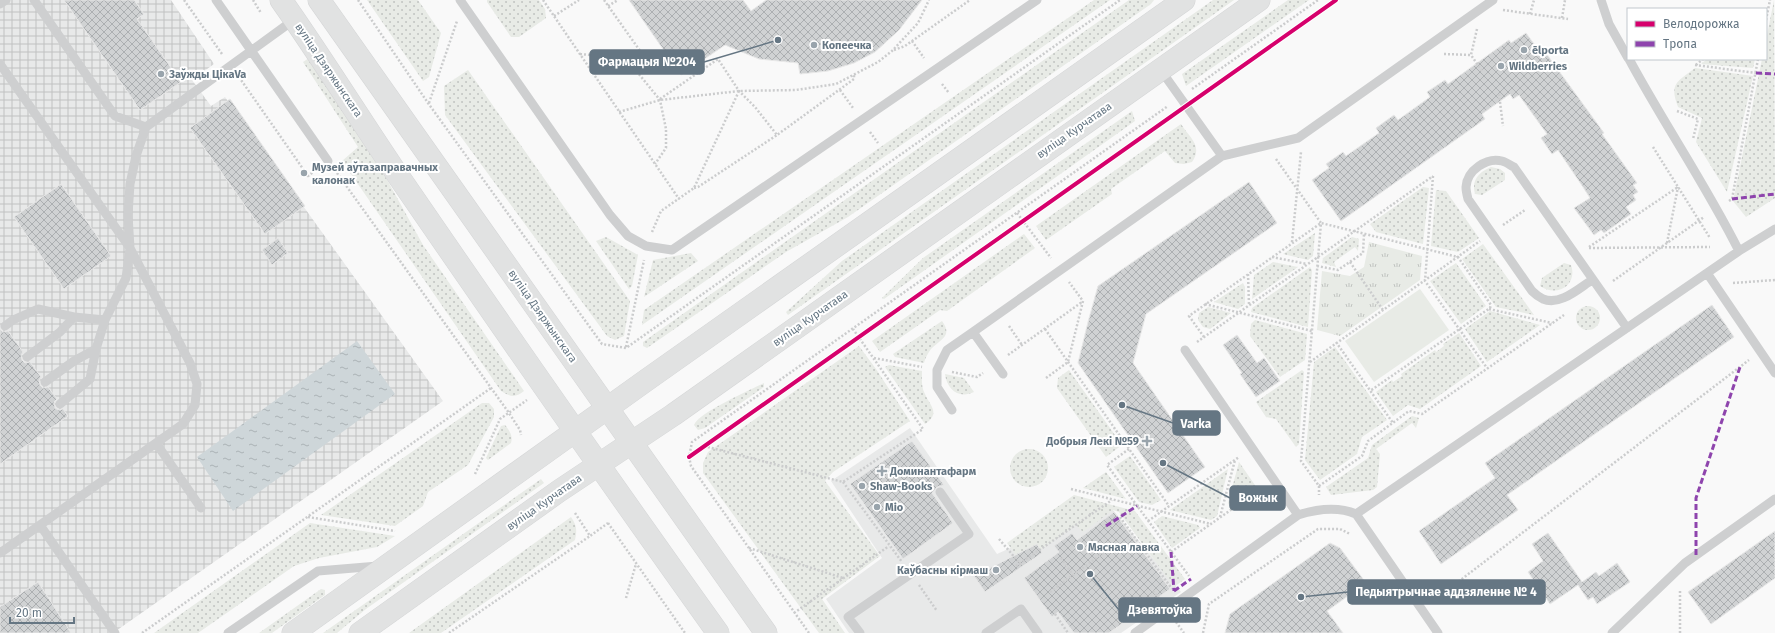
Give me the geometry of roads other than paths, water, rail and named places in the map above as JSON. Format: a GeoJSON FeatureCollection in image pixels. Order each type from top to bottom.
{"type":"FeatureCollection","features":[{"type":"Feature","properties":{"kind":"main road","name":"вуліца Дзяржынскага"},"geometry":{"type":"LineString","coordinates":[[281,0],[398,175],[575,432],[718,633]]}},
{"type":"Feature","properties":{"kind":"main road","name":"вуліца Дзяржынскага"},"geometry":{"type":"LineString","coordinates":[[319,0],[766,633]]}},
{"type":"Feature","properties":{"kind":"main road"},"geometry":{"type":"LineString","coordinates":[[293,633],[1184,0]]}},
{"type":"Feature","properties":{"kind":"main road","name":"вуліца Курчатава"},"geometry":{"type":"LineString","coordinates":[[360,633],[559,490],[631,443],[1259,0]]}},
{"type":"Feature","properties":{"kind":"lane"},"geometry":{"type":"LineString","coordinates":[[0,4],[6,0]]}},
{"type":"Feature","properties":{"kind":"lane"},"geometry":{"type":"LineString","coordinates":[[34,0],[115,116],[146,127]]}},
{"type":"Feature","properties":{"kind":"lane"},"geometry":{"type":"LineString","coordinates":[[216,0],[328,161]]}},
{"type":"Feature","properties":{"kind":"lane"},"geometry":{"type":"LineString","coordinates":[[461,2],[610,215],[628,236],[646,246],[672,250],[1037,0]]}},
{"type":"Feature","properties":{"kind":"lane"},"geometry":{"type":"LineString","coordinates":[[952,410],[937,387],[937,370],[947,350],[1222,156],[1298,138],[1493,0]]}},
{"type":"Feature","properties":{"kind":"lane"},"geometry":{"type":"LineString","coordinates":[[1602,0],[1610,24],[1627,56]]}},
{"type":"Feature","properties":{"kind":"lane"},"geometry":{"type":"LineString","coordinates":[[60,404],[90,379],[96,349],[105,320],[126,278],[130,248],[128,215],[130,184],[136,156],[146,127],[295,20]]}},
{"type":"Feature","properties":{"kind":"lane"},"geometry":{"type":"LineString","coordinates":[[1629,60],[1718,208],[1739,251]]}},
{"type":"Feature","properties":{"kind":"lane"},"geometry":{"type":"LineString","coordinates":[[0,64],[130,248],[190,363],[197,384],[195,405],[183,424],[1,551]]}},
{"type":"Feature","properties":{"kind":"lane"},"geometry":{"type":"LineString","coordinates":[[1160,69],[1222,156]]}},
{"type":"Feature","properties":{"kind":"lane"},"geometry":{"type":"LineString","coordinates":[[1592,280],[1570,295],[1557,300],[1543,299],[1532,291],[1468,199],[1466,186],[1471,174],[1480,164],[1491,160],[1503,161],[1514,167],[1627,328]]}},
{"type":"Feature","properties":{"kind":"lane"},"geometry":{"type":"LineString","coordinates":[[1356,514],[1739,251],[1775,230]]}},
{"type":"Feature","properties":{"kind":"lane"},"geometry":{"type":"LineString","coordinates":[[1707,273],[1775,373]]}},
{"type":"Feature","properties":{"kind":"lane"},"geometry":{"type":"LineString","coordinates":[[5,326],[13,320],[38,310],[74,317],[105,320]]}},
{"type":"Feature","properties":{"kind":"lane"},"geometry":{"type":"LineString","coordinates":[[27,357],[60,332],[74,317]]}},
{"type":"Feature","properties":{"kind":"lane"},"geometry":{"type":"LineString","coordinates":[[973,332],[1003,374]]}},
{"type":"Feature","properties":{"kind":"lane"},"geometry":{"type":"LineString","coordinates":[[45,382],[74,361],[96,349]]}},
{"type":"Feature","properties":{"kind":"lane"},"geometry":{"type":"LineString","coordinates":[[1185,350],[1298,515]]}},
{"type":"Feature","properties":{"kind":"lane"},"geometry":{"type":"LineString","coordinates":[[156,443],[201,508]]}},
{"type":"Feature","properties":{"kind":"lane"},"geometry":{"type":"LineString","coordinates":[[860,633],[848,616],[969,534],[940,492]]}},
{"type":"Feature","properties":{"kind":"lane"},"geometry":{"type":"LineString","coordinates":[[1612,633],[1681,567],[1775,499]]}},
{"type":"Feature","properties":{"kind":"lane"},"geometry":{"type":"LineString","coordinates":[[1135,633],[1298,515],[1312,510],[1332,509],[1348,510],[1356,514],[1438,633]]}},
{"type":"Feature","properties":{"kind":"lane"},"geometry":{"type":"LineString","coordinates":[[40,525],[114,633]]}},
{"type":"Feature","properties":{"kind":"lane"},"geometry":{"type":"LineString","coordinates":[[228,633],[318,571],[391,564]]}},
{"type":"Feature","properties":{"kind":"lane"},"geometry":{"type":"LineString","coordinates":[[986,633],[1021,609],[1038,633]]}},
{"type":"Feature","properties":{"kind":"water"},"geometry":{"type":"Polygon","coordinates":[[[357,341],[395,394],[233,511],[197,457],[357,341]]]}},
{"type":"Feature","properties":{"kind":"place","name":"Фармацыя №204"},"geometry":{"type":"Point","coordinates":[778,40]}},
{"type":"Feature","properties":{"kind":"place","name":"Копеечка"},"geometry":{"type":"Point","coordinates":[814,45]}},
{"type":"Feature","properties":{"kind":"place","name":"ēlporta"},"geometry":{"type":"Point","coordinates":[1524,50]}},
{"type":"Feature","properties":{"kind":"place","name":"Wildberries"},"geometry":{"type":"Point","coordinates":[1501,66]}},
{"type":"Feature","properties":{"kind":"place","name":"Заўжды ЦiкаVa"},"geometry":{"type":"Point","coordinates":[161,74]}},
{"type":"Feature","properties":{"kind":"place","name":"Музей аўтазаправачных калонак"},"geometry":{"type":"Point","coordinates":[304,173]}},
{"type":"Feature","properties":{"kind":"place","name":"Varka"},"geometry":{"type":"Point","coordinates":[1122,405]}},
{"type":"Feature","properties":{"kind":"place","name":"Добрыя Лекі №59"},"geometry":{"type":"Point","coordinates":[1147,441]}},
{"type":"Feature","properties":{"kind":"place","name":"Вожык"},"geometry":{"type":"Point","coordinates":[1163,463]}},
{"type":"Feature","properties":{"kind":"place","name":"Доминантафарм"},"geometry":{"type":"Point","coordinates":[882,471]}},
{"type":"Feature","properties":{"kind":"place","name":"Shaw-Books"},"geometry":{"type":"Point","coordinates":[862,486]}},
{"type":"Feature","properties":{"kind":"place","name":"Mio"},"geometry":{"type":"Point","coordinates":[877,507]}},
{"type":"Feature","properties":{"kind":"place","name":"Мясная лавка"},"geometry":{"type":"Point","coordinates":[1080,547]}},
{"type":"Feature","properties":{"kind":"place","name":"Каўбасны кірмаш"},"geometry":{"type":"Point","coordinates":[996,570]}},
{"type":"Feature","properties":{"kind":"place","name":"Дзевятоўка"},"geometry":{"type":"Point","coordinates":[1090,574]}},
{"type":"Feature","properties":{"kind":"place","name":"Педыятрычнае аддзяленне № 4"},"geometry":{"type":"Point","coordinates":[1301,597]}}]}
